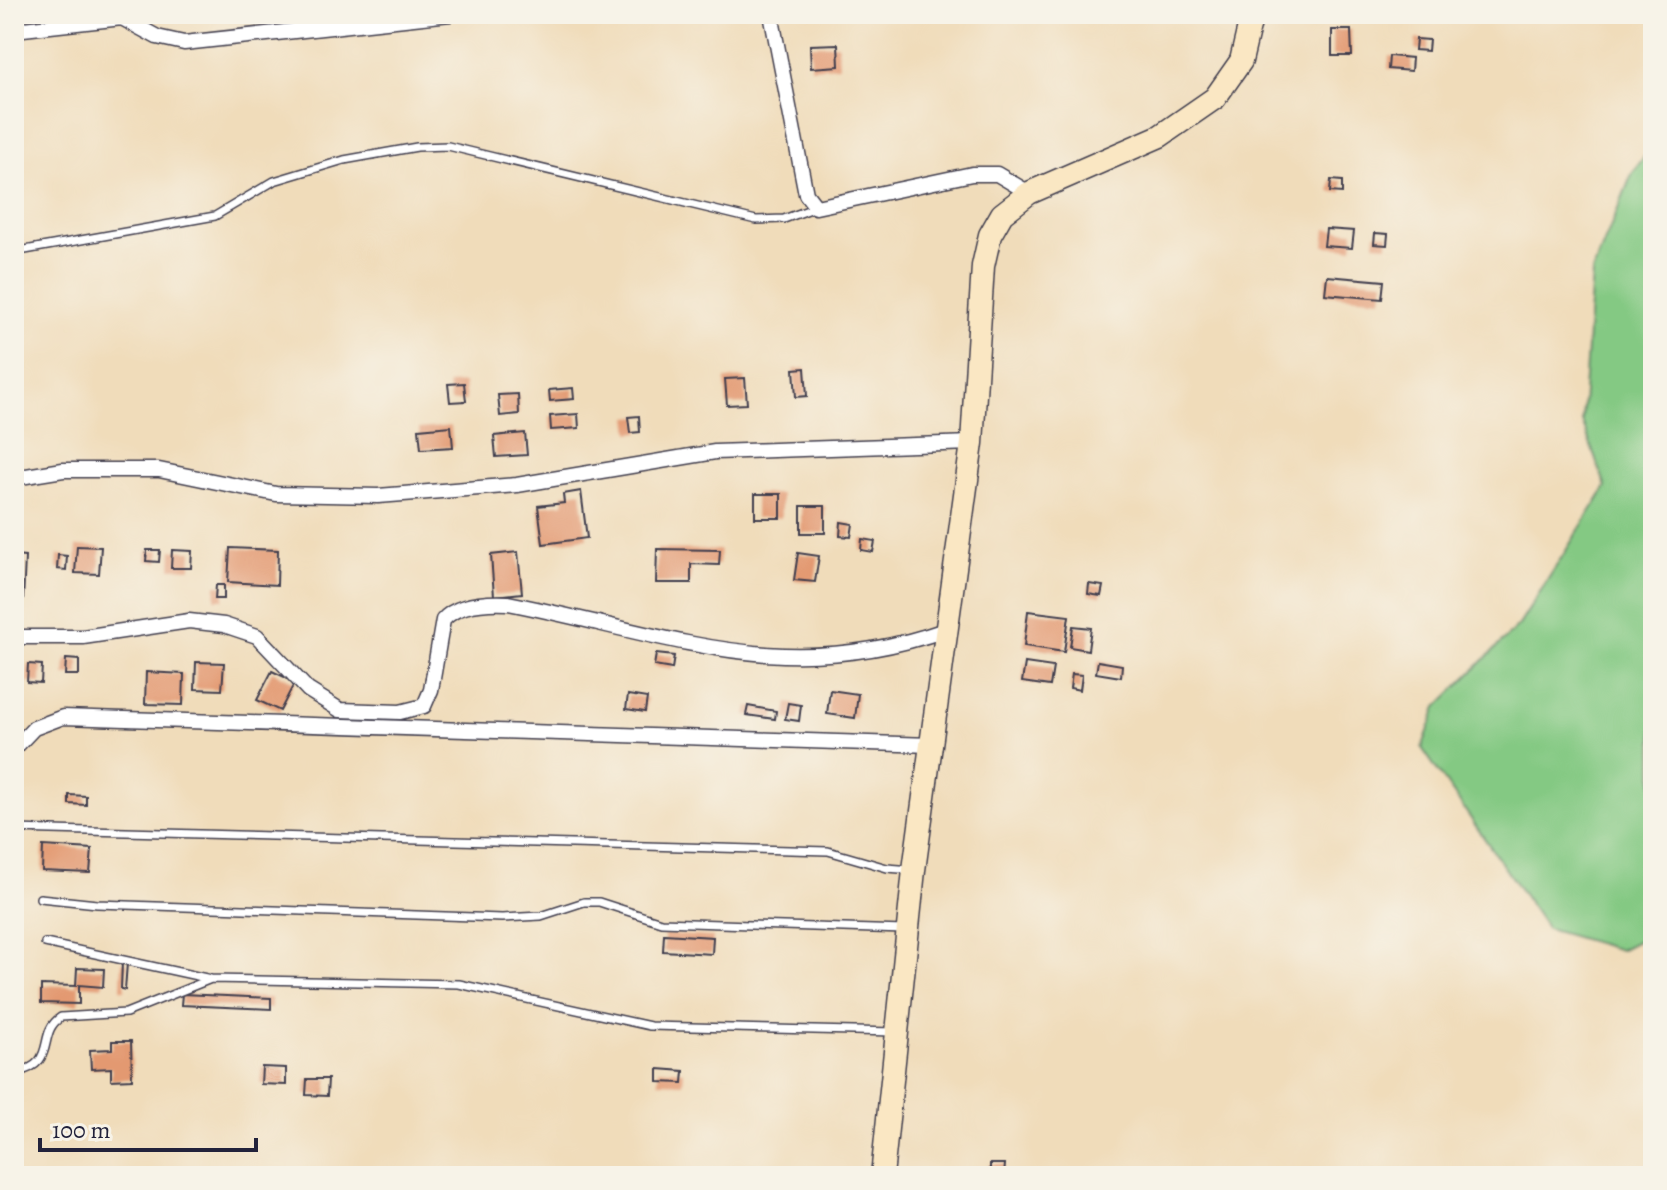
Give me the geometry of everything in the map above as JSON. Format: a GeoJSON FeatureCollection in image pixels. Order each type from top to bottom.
{"type":"FeatureCollection","features":[{"type":"Feature","properties":{"kind":"street"},"geometry":{"type":"LineString","coordinates":[[14,30],[125,16],[157,37],[184,43],[450,14]]}},
{"type":"Feature","properties":{"kind":"street"},"geometry":{"type":"LineString","coordinates":[[771,14],[806,194],[816,207],[972,174],[997,174],[1029,193]]}},
{"type":"Feature","properties":{"kind":"street"},"geometry":{"type":"LineString","coordinates":[[882,1176],[914,870],[972,443],[983,266],[990,235],[1002,214],[1029,193],[1160,136],[1215,98],[1241,61],[1252,14]]}},
{"type":"Feature","properties":{"kind":"street"},"geometry":{"type":"LineString","coordinates":[[14,478],[63,470],[159,470],[276,494],[378,496],[517,485],[715,452],[972,443]]}},
{"type":"Feature","properties":{"kind":"street"},"geometry":{"type":"LineString","coordinates":[[14,637],[83,637],[189,621],[224,625],[257,636],[323,703],[340,710],[386,712],[424,706],[431,690],[443,620],[449,613],[480,604],[508,603],[719,650],[769,657],[874,651],[945,630]]}},
{"type":"Feature","properties":{"kind":"street"},"geometry":{"type":"LineString","coordinates":[[14,749],[34,728],[63,717],[931,745]]}},
{"type":"Feature","properties":{"kind":"lane"},"geometry":{"type":"LineString","coordinates":[[25,250],[215,216],[274,181],[344,160],[417,147],[448,146],[756,220],[784,219],[816,207]]}},
{"type":"Feature","properties":{"kind":"lane"},"geometry":{"type":"LineString","coordinates":[[14,829],[828,851],[887,868],[914,870]]}},
{"type":"Feature","properties":{"kind":"lane"},"geometry":{"type":"LineString","coordinates":[[40,898],[97,904],[502,918],[541,916],[584,902],[599,902],[643,919],[661,922],[907,930]]}},
{"type":"Feature","properties":{"kind":"lane"},"geometry":{"type":"LineString","coordinates":[[45,943],[211,979],[432,981],[507,993],[586,1015],[650,1026],[897,1032]]}},
{"type":"Feature","properties":{"kind":"lane"},"geometry":{"type":"LineString","coordinates":[[14,1073],[40,1063],[53,1026],[61,1017],[126,1013],[211,979]]}},
{"type":"Feature","properties":{"kind":"green space"},"geometry":{"type":"Polygon","coordinates":[[[1653,144],[1653,933],[1620,950],[1547,929],[1422,748],[1437,707],[1519,625],[1606,487],[1582,421],[1592,273],[1632,174],[1653,144]]]}},
{"type":"Feature","properties":{"kind":"building"},"geometry":{"type":"Polygon","coordinates":[[[1332,30],[1351,30],[1352,56],[1332,56],[1332,30]]]}},
{"type":"Feature","properties":{"kind":"building"},"geometry":{"type":"Polygon","coordinates":[[[1416,39],[1429,40],[1428,51],[1415,50],[1416,39]]]}},
{"type":"Feature","properties":{"kind":"building"},"geometry":{"type":"Polygon","coordinates":[[[838,44],[839,66],[811,68],[810,45],[838,44]]]}},
{"type":"Feature","properties":{"kind":"building"},"geometry":{"type":"Polygon","coordinates":[[[1389,56],[1412,58],[1411,71],[1388,69],[1389,56]]]}},
{"type":"Feature","properties":{"kind":"building"},"geometry":{"type":"Polygon","coordinates":[[[1331,180],[1342,181],[1342,193],[1330,192],[1331,180]]]}},
{"type":"Feature","properties":{"kind":"building"},"geometry":{"type":"Polygon","coordinates":[[[1326,229],[1354,231],[1352,248],[1324,246],[1326,229]]]}},
{"type":"Feature","properties":{"kind":"building"},"geometry":{"type":"Polygon","coordinates":[[[1375,233],[1388,234],[1387,245],[1374,244],[1375,233]]]}},
{"type":"Feature","properties":{"kind":"building"},"geometry":{"type":"Polygon","coordinates":[[[1327,276],[1384,281],[1382,299],[1325,294],[1327,276]]]}},
{"type":"Feature","properties":{"kind":"building"},"geometry":{"type":"Polygon","coordinates":[[[805,368],[807,396],[796,397],[794,369],[805,368]]]}},
{"type":"Feature","properties":{"kind":"building"},"geometry":{"type":"Polygon","coordinates":[[[745,378],[747,404],[727,405],[725,379],[745,378]]]}},
{"type":"Feature","properties":{"kind":"building"},"geometry":{"type":"Polygon","coordinates":[[[464,383],[466,401],[450,402],[448,384],[464,383]]]}},
{"type":"Feature","properties":{"kind":"building"},"geometry":{"type":"Polygon","coordinates":[[[573,388],[574,399],[550,401],[549,390],[573,388]]]}},
{"type":"Feature","properties":{"kind":"building"},"geometry":{"type":"Polygon","coordinates":[[[518,394],[519,414],[500,416],[498,395],[518,394]]]}},
{"type":"Feature","properties":{"kind":"building"},"geometry":{"type":"Polygon","coordinates":[[[578,414],[579,428],[551,430],[550,416],[578,414]]]}},
{"type":"Feature","properties":{"kind":"building"},"geometry":{"type":"Polygon","coordinates":[[[639,416],[640,432],[630,433],[628,417],[639,416]]]}},
{"type":"Feature","properties":{"kind":"building"},"geometry":{"type":"Polygon","coordinates":[[[451,426],[453,447],[421,449],[419,429],[451,426]]]}},
{"type":"Feature","properties":{"kind":"building"},"geometry":{"type":"Polygon","coordinates":[[[525,433],[527,455],[496,457],[494,436],[525,433]]]}},
{"type":"Feature","properties":{"kind":"building"},"geometry":{"type":"Polygon","coordinates":[[[581,491],[587,538],[543,544],[538,506],[564,503],[563,494],[581,491]]]}},
{"type":"Feature","properties":{"kind":"building"},"geometry":{"type":"Polygon","coordinates":[[[755,494],[781,494],[781,518],[755,518],[755,494]]]}},
{"type":"Feature","properties":{"kind":"building"},"geometry":{"type":"Polygon","coordinates":[[[801,506],[825,506],[825,533],[801,533],[801,506]]]}},
{"type":"Feature","properties":{"kind":"building"},"geometry":{"type":"Polygon","coordinates":[[[841,522],[853,524],[851,537],[840,536],[841,522]]]}},
{"type":"Feature","properties":{"kind":"building"},"geometry":{"type":"Polygon","coordinates":[[[862,539],[875,541],[873,552],[861,550],[862,539]]]}},
{"type":"Feature","properties":{"kind":"building"},"geometry":{"type":"Polygon","coordinates":[[[77,546],[101,547],[99,574],[75,573],[77,546]]]}},
{"type":"Feature","properties":{"kind":"building"},"geometry":{"type":"Polygon","coordinates":[[[230,548],[278,550],[277,585],[228,582],[230,548]]]}},
{"type":"Feature","properties":{"kind":"building"},"geometry":{"type":"Polygon","coordinates":[[[657,549],[720,550],[719,565],[691,564],[691,583],[656,583],[657,549]]]}},
{"type":"Feature","properties":{"kind":"building"},"geometry":{"type":"Polygon","coordinates":[[[147,550],[160,550],[159,562],[146,561],[147,550]]]}},
{"type":"Feature","properties":{"kind":"building"},"geometry":{"type":"Polygon","coordinates":[[[172,550],[192,551],[191,568],[171,568],[172,550]]]}},
{"type":"Feature","properties":{"kind":"building"},"geometry":{"type":"Polygon","coordinates":[[[518,552],[522,593],[494,596],[491,555],[518,552]]]}},
{"type":"Feature","properties":{"kind":"building"},"geometry":{"type":"Polygon","coordinates":[[[798,553],[819,556],[815,582],[794,580],[798,553]]]}},
{"type":"Feature","properties":{"kind":"building"},"geometry":{"type":"Polygon","coordinates":[[[58,555],[67,556],[66,570],[57,569],[58,555]]]}},
{"type":"Feature","properties":{"kind":"building"},"geometry":{"type":"Polygon","coordinates":[[[14,556],[25,557],[23,602],[14,602],[14,556]]]}},
{"type":"Feature","properties":{"kind":"building"},"geometry":{"type":"Polygon","coordinates":[[[1089,584],[1103,586],[1101,596],[1088,594],[1089,584]]]}},
{"type":"Feature","properties":{"kind":"building"},"geometry":{"type":"Polygon","coordinates":[[[216,585],[224,585],[224,599],[215,599],[216,585]]]}},
{"type":"Feature","properties":{"kind":"building"},"geometry":{"type":"Polygon","coordinates":[[[1028,611],[1069,616],[1064,652],[1024,646],[1028,611]]]}},
{"type":"Feature","properties":{"kind":"building"},"geometry":{"type":"Polygon","coordinates":[[[1073,626],[1091,628],[1088,650],[1070,647],[1073,626]]]}},
{"type":"Feature","properties":{"kind":"building"},"geometry":{"type":"Polygon","coordinates":[[[656,654],[674,656],[672,669],[654,666],[656,654]]]}},
{"type":"Feature","properties":{"kind":"building"},"geometry":{"type":"Polygon","coordinates":[[[66,659],[79,660],[79,675],[65,675],[66,659]]]}},
{"type":"Feature","properties":{"kind":"building"},"geometry":{"type":"Polygon","coordinates":[[[1098,661],[1122,665],[1121,677],[1096,673],[1098,661]]]}},
{"type":"Feature","properties":{"kind":"building"},"geometry":{"type":"Polygon","coordinates":[[[196,662],[224,663],[222,690],[195,689],[196,662]]]}},
{"type":"Feature","properties":{"kind":"building"},"geometry":{"type":"Polygon","coordinates":[[[1025,663],[1053,667],[1050,686],[1022,682],[1025,663]]]}},
{"type":"Feature","properties":{"kind":"building"},"geometry":{"type":"Polygon","coordinates":[[[28,664],[42,665],[41,683],[27,682],[28,664]]]}},
{"type":"Feature","properties":{"kind":"building"},"geometry":{"type":"Polygon","coordinates":[[[272,671],[295,682],[280,711],[257,700],[272,671]]]}},
{"type":"Feature","properties":{"kind":"building"},"geometry":{"type":"Polygon","coordinates":[[[146,672],[184,674],[183,705],[145,704],[146,672]]]}},
{"type":"Feature","properties":{"kind":"building"},"geometry":{"type":"Polygon","coordinates":[[[1072,674],[1082,675],[1080,690],[1070,688],[1072,674]]]}},
{"type":"Feature","properties":{"kind":"building"},"geometry":{"type":"Polygon","coordinates":[[[830,690],[858,694],[855,718],[827,714],[830,690]]]}},
{"type":"Feature","properties":{"kind":"building"},"geometry":{"type":"Polygon","coordinates":[[[628,695],[647,698],[645,712],[626,709],[628,695]]]}},
{"type":"Feature","properties":{"kind":"building"},"geometry":{"type":"Polygon","coordinates":[[[788,703],[801,705],[799,721],[785,719],[788,703]]]}},
{"type":"Feature","properties":{"kind":"building"},"geometry":{"type":"Polygon","coordinates":[[[748,706],[776,711],[775,719],[746,715],[748,706]]]}},
{"type":"Feature","properties":{"kind":"building"},"geometry":{"type":"Polygon","coordinates":[[[69,795],[86,796],[86,805],[69,804],[69,795]]]}},
{"type":"Feature","properties":{"kind":"building"},"geometry":{"type":"Polygon","coordinates":[[[43,846],[92,849],[90,873],[42,871],[43,846]]]}},
{"type":"Feature","properties":{"kind":"building"},"geometry":{"type":"Polygon","coordinates":[[[664,934],[713,937],[712,954],[663,951],[664,934]]]}},
{"type":"Feature","properties":{"kind":"building"},"geometry":{"type":"Polygon","coordinates":[[[122,962],[127,963],[125,990],[121,989],[122,962]]]}},
{"type":"Feature","properties":{"kind":"building"},"geometry":{"type":"Polygon","coordinates":[[[77,968],[104,969],[103,987],[79,985],[79,1004],[41,1003],[41,985],[76,986],[77,968]]]}},
{"type":"Feature","properties":{"kind":"building"},"geometry":{"type":"Polygon","coordinates":[[[14,979],[19,980],[17,1026],[14,1025],[14,979]]]}},
{"type":"Feature","properties":{"kind":"building"},"geometry":{"type":"Polygon","coordinates":[[[182,994],[271,998],[271,1009],[181,1005],[182,994]]]}},
{"type":"Feature","properties":{"kind":"building"},"geometry":{"type":"Polygon","coordinates":[[[112,1041],[131,1041],[132,1079],[111,1080],[111,1068],[91,1069],[90,1050],[112,1049],[112,1041]]]}},
{"type":"Feature","properties":{"kind":"building"},"geometry":{"type":"Polygon","coordinates":[[[262,1067],[286,1068],[286,1085],[261,1084],[262,1067]]]}},
{"type":"Feature","properties":{"kind":"building"},"geometry":{"type":"Polygon","coordinates":[[[658,1069],[684,1071],[683,1083],[658,1082],[658,1069]]]}},
{"type":"Feature","properties":{"kind":"building"},"geometry":{"type":"Polygon","coordinates":[[[307,1079],[328,1079],[327,1096],[306,1095],[307,1079]]]}},
{"type":"Feature","properties":{"kind":"building"},"geometry":{"type":"Polygon","coordinates":[[[990,1164],[1005,1164],[1004,1176],[990,1176],[990,1164]]]}}]}
